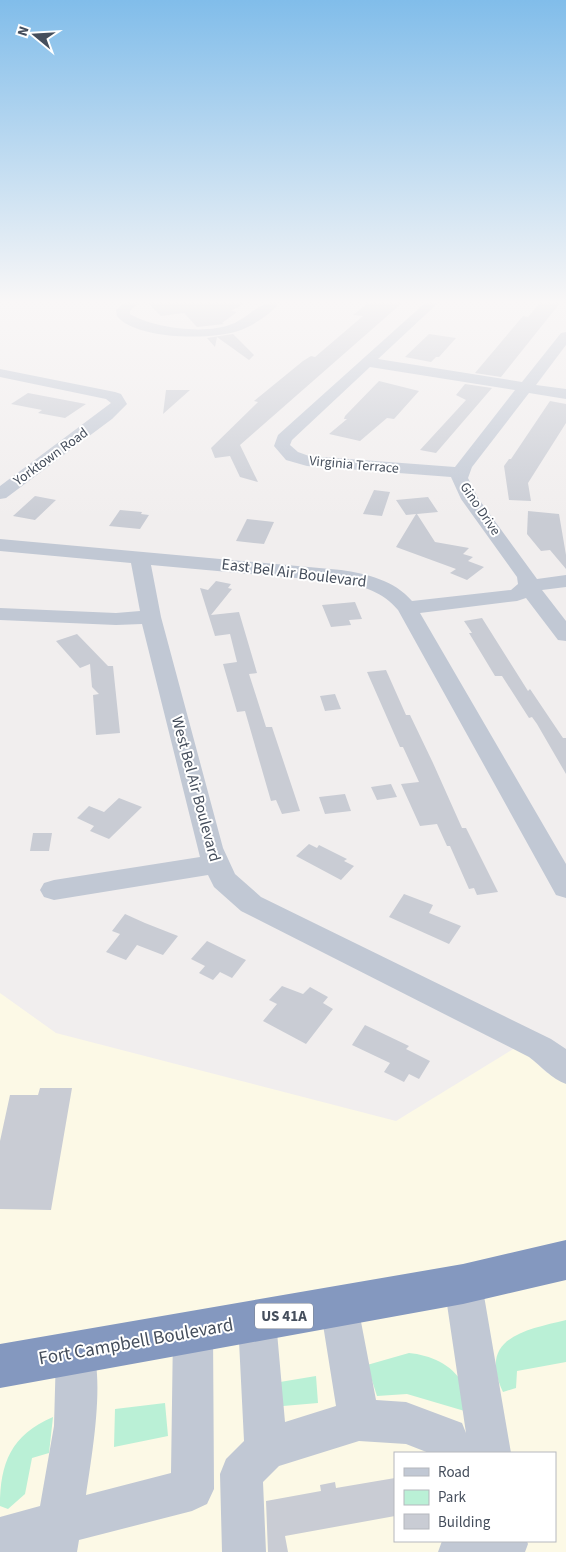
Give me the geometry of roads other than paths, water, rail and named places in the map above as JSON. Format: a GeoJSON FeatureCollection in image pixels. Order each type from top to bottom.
{"type":"FeatureCollection","features":[{"type":"Feature","properties":{"kind":"highway","name":"Fort Campbell Boulevard"},"geometry":{"type":"LineString","coordinates":[[0,1369],[76,1353],[463,1284],[566,1260]]}},
{"type":"Feature","properties":{"kind":"street","name":"Yorktown Road"},"geometry":{"type":"LineString","coordinates":[[0,494],[106,416],[119,404],[116,397],[110,395],[12,375]]}},
{"type":"Feature","properties":{"kind":"street","name":"Virginia Terrace"},"geometry":{"type":"LineString","coordinates":[[352,375],[284,438],[281,442],[284,449],[299,459],[316,463],[460,473]]}},
{"type":"Feature","properties":{"kind":"street"},"geometry":{"type":"LineString","coordinates":[[450,375],[566,394]]}},
{"type":"Feature","properties":{"kind":"street","name":"Gino Drive"},"geometry":{"type":"LineString","coordinates":[[536,375],[460,473],[460,484],[527,577],[528,586],[566,635]]}},
{"type":"Feature","properties":{"kind":"street","name":"East Bel Air Boulevard"},"geometry":{"type":"LineString","coordinates":[[0,545],[356,578],[382,586],[401,600],[407,608],[566,888]]}},
{"type":"Feature","properties":{"kind":"street","name":"West Bel Air Boulevard"},"geometry":{"type":"LineString","coordinates":[[140,557],[151,617],[216,864],[224,880],[251,904],[540,1048],[564,1063]]}},
{"type":"Feature","properties":{"kind":"street"},"geometry":{"type":"LineString","coordinates":[[407,608],[517,595],[528,586],[566,581]]}},
{"type":"Feature","properties":{"kind":"street"},"geometry":{"type":"LineString","coordinates":[[0,614],[116,619],[151,617]]}},
{"type":"Feature","properties":{"kind":"street"},"geometry":{"type":"LineString","coordinates":[[54,890],[216,864]]}},
{"type":"Feature","properties":{"kind":"street"},"geometry":{"type":"LineString","coordinates":[[463,1284],[490,1452]]}},
{"type":"Feature","properties":{"kind":"street"},"geometry":{"type":"LineString","coordinates":[[339,1306],[358,1420]]}},
{"type":"Feature","properties":{"kind":"street"},"geometry":{"type":"LineString","coordinates":[[256,1321],[266,1449]]}},
{"type":"Feature","properties":{"kind":"street"},"geometry":{"type":"LineString","coordinates":[[0,1539],[57,1538],[192,1489],[194,1431],[193,1332]]}},
{"type":"Feature","properties":{"kind":"street"},"geometry":{"type":"LineString","coordinates":[[57,1538],[75,1426],[76,1353]]}},
{"type":"Feature","properties":{"kind":"street"},"geometry":{"type":"LineString","coordinates":[[244,1552],[241,1474],[266,1449],[358,1420],[406,1423],[447,1438],[450,1452]]}}]}
